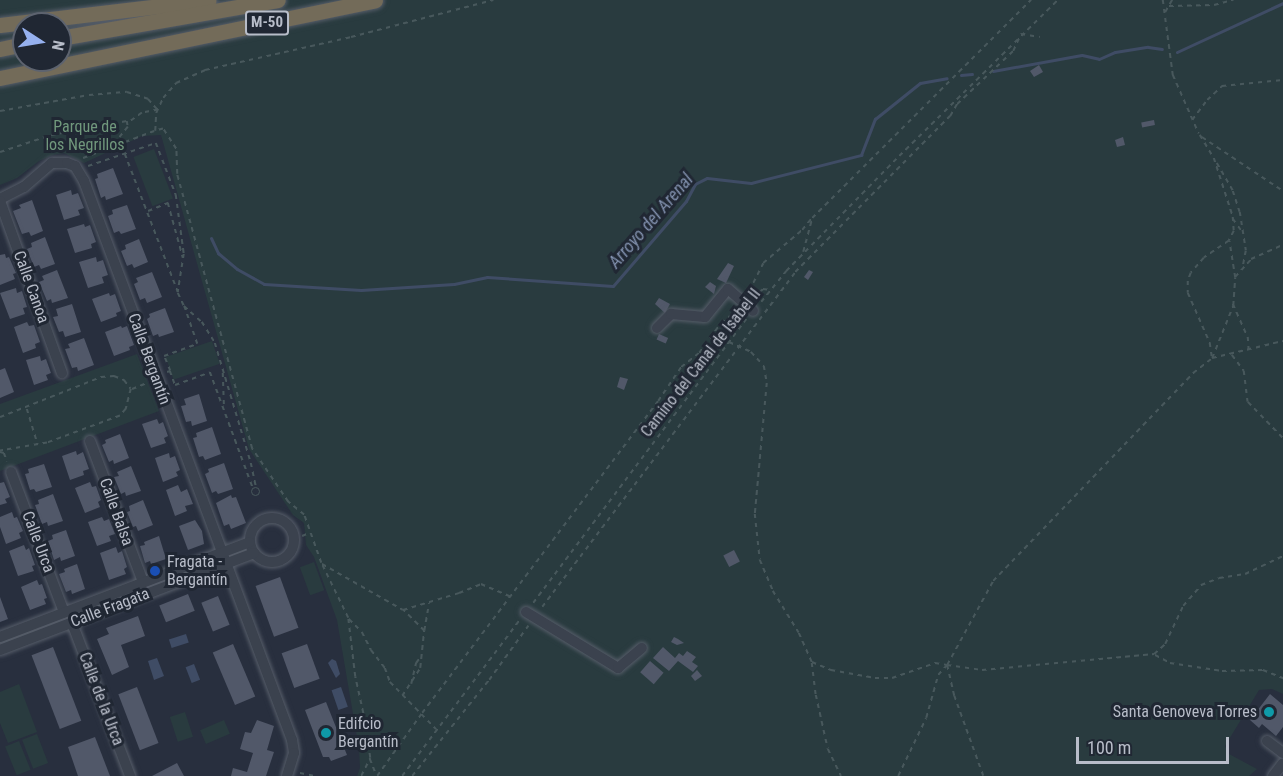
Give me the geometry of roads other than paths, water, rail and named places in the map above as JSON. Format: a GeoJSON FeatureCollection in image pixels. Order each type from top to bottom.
{"type":"FeatureCollection","features":[{"type":"Feature","properties":{"kind":"highway"},"geometry":{"type":"LineString","coordinates":[[1,25],[209,0]]}},
{"type":"Feature","properties":{"kind":"highway","name":"M-50"},"geometry":{"type":"LineString","coordinates":[[72,36],[278,0]]}},
{"type":"Feature","properties":{"kind":"highway","name":"M-50"},"geometry":{"type":"LineString","coordinates":[[0,78],[375,0]]}},
{"type":"Feature","properties":{"kind":"street","name":"Calle Bergantín"},"geometry":{"type":"LineString","coordinates":[[0,200],[24,187],[52,164],[79,164],[226,564]]}},
{"type":"Feature","properties":{"kind":"street","name":"Calle Canoa"},"geometry":{"type":"LineString","coordinates":[[0,200],[62,373]]}},
{"type":"Feature","properties":{"kind":"street"},"geometry":{"type":"LineString","coordinates":[[657,328],[671,314],[705,317],[729,289],[749,307]]}},
{"type":"Feature","properties":{"kind":"street","name":"Calle Balsa"},"geometry":{"type":"LineString","coordinates":[[90,441],[143,582]]}},
{"type":"Feature","properties":{"kind":"street","name":"Calle Urca"},"geometry":{"type":"LineString","coordinates":[[10,470],[64,612]]}},
{"type":"Feature","properties":{"kind":"street"},"geometry":{"type":"LineString","coordinates":[[269,518],[285,522],[294,536],[291,551],[281,561],[266,562],[254,553],[250,542],[255,526],[269,518]]}},
{"type":"Feature","properties":{"kind":"street","name":"Calle Fragata"},"geometry":{"type":"LineString","coordinates":[[0,637],[250,542]]}},
{"type":"Feature","properties":{"kind":"street","name":"Calle Fragata"},"geometry":{"type":"LineString","coordinates":[[0,650],[254,553]]}},
{"type":"Feature","properties":{"kind":"street"},"geometry":{"type":"LineString","coordinates":[[226,564],[292,740],[294,753],[287,776]]}},
{"type":"Feature","properties":{"kind":"street"},"geometry":{"type":"LineString","coordinates":[[530,615],[618,668],[642,648]]}},
{"type":"Feature","properties":{"kind":"street","name":"Calle de la Urca"},"geometry":{"type":"LineString","coordinates":[[72,623],[130,776]]}},
{"type":"Feature","properties":{"kind":"street"},"geometry":{"type":"LineString","coordinates":[[1267,741],[1283,753]]}},
{"type":"Feature","properties":{"kind":"street"},"geometry":{"type":"LineString","coordinates":[[1273,776],[1283,763]]}},
{"type":"Feature","properties":{"kind":"water"},"geometry":{"type":"Polygon","coordinates":[[[186,634],[189,643],[172,648],[169,640],[186,634]]]}},
{"type":"Feature","properties":{"kind":"water"},"geometry":{"type":"Polygon","coordinates":[[[157,658],[164,676],[154,680],[148,661],[157,658]]]}},
{"type":"Feature","properties":{"kind":"water"},"geometry":{"type":"Polygon","coordinates":[[[332,659],[336,661],[340,674],[336,678],[328,663],[332,659]]]}},
{"type":"Feature","properties":{"kind":"water"},"geometry":{"type":"Polygon","coordinates":[[[194,664],[200,680],[192,683],[186,667],[194,664]]]}},
{"type":"Feature","properties":{"kind":"water"},"geometry":{"type":"Polygon","coordinates":[[[341,687],[348,707],[338,710],[332,690],[341,687]]]}},
{"type":"Feature","properties":{"kind":"waterway","name":"Arroyo del Arenal"},"geometry":{"type":"LineString","coordinates":[[1177,52],[1283,3]]}},
{"type":"Feature","properties":{"kind":"waterway","name":"Arroyo del Arenal"},"geometry":{"type":"LineString","coordinates":[[993,71],[1082,55],[1099,59],[1115,52],[1148,47],[1162,49]]}},
{"type":"Feature","properties":{"kind":"waterway","name":"Arroyo del Arenal"},"geometry":{"type":"LineString","coordinates":[[961,75],[972,74]]}},
{"type":"Feature","properties":{"kind":"waterway","name":"Arroyo del Arenal"},"geometry":{"type":"LineString","coordinates":[[211,238],[218,253],[237,269],[264,284],[361,290],[454,284],[487,277],[613,286],[686,201],[695,184],[707,178],[751,183],[861,155],[875,119],[920,83],[947,78]]}},
{"type":"Feature","properties":{"kind":"place","name":"Fragata - Bergantín"},"geometry":{"type":"Point","coordinates":[155,571]}},
{"type":"Feature","properties":{"kind":"place","name":"Santa Genoveva Torres"},"geometry":{"type":"Point","coordinates":[1269,712]}},
{"type":"Feature","properties":{"kind":"place","name":"Edifcio Bergantín"},"geometry":{"type":"Point","coordinates":[326,733]}},
{"type":"Feature","properties":{"kind":"park label","name":"Parque de los Negrillos"},"geometry":{"type":"Point","coordinates":[85,136]}}]}
